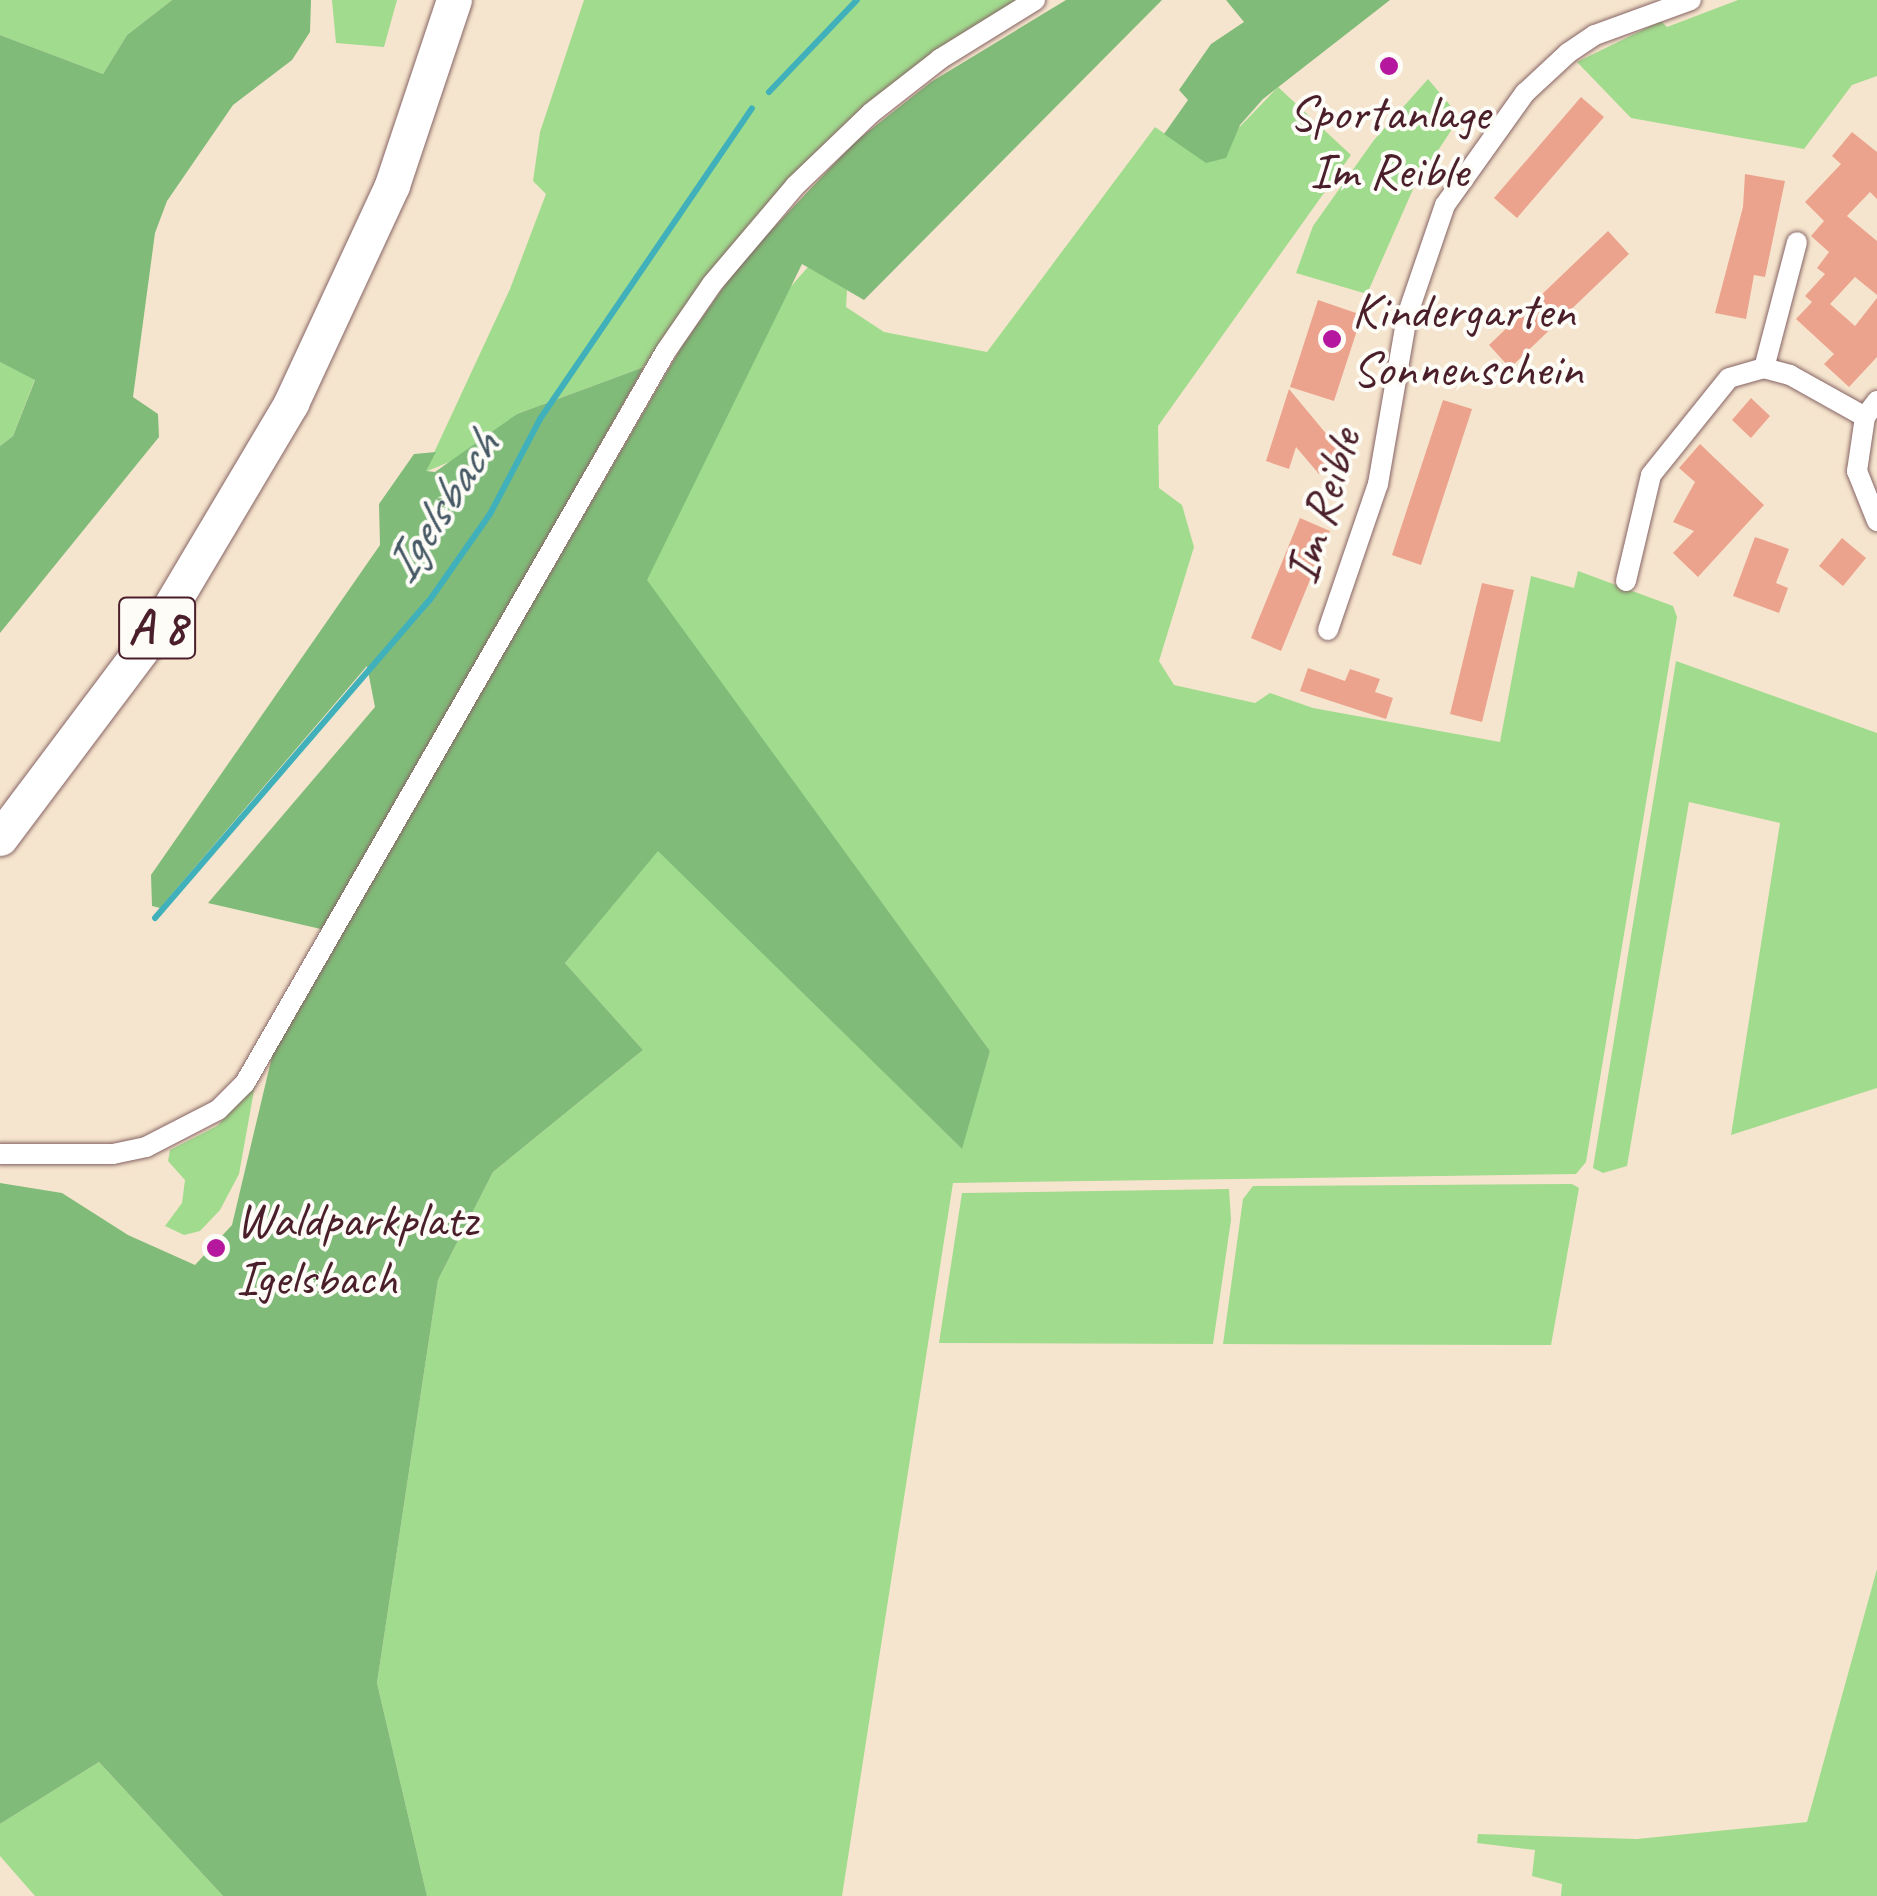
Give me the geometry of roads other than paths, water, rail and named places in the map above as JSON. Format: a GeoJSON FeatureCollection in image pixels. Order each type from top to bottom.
{"type":"FeatureCollection","features":[{"type":"Feature","properties":{"kind":"highway","name":"A 8"},"geometry":{"type":"LineString","coordinates":[[0,804],[138,616],[270,393],[371,176],[430,0]]}},
{"type":"Feature","properties":{"kind":"highway","name":"A 8"},"geometry":{"type":"LineString","coordinates":[[0,838],[156,628],[290,403],[392,185],[454,0]]}},
{"type":"Feature","properties":{"kind":"street"},"geometry":{"type":"LineString","coordinates":[[0,1154],[113,1154],[146,1147],[218,1110],[246,1083],[657,366],[712,284],[795,186],[871,113],[940,59],[1035,0]]}},
{"type":"Feature","properties":{"kind":"street","name":"Im Reible"},"geometry":{"type":"LineString","coordinates":[[1328,630],[1383,466],[1406,316],[1444,206],[1525,93],[1568,54],[1596,35],[1690,0]]}},
{"type":"Feature","properties":{"kind":"street"},"geometry":{"type":"LineString","coordinates":[[1764,368],[1797,242]]}},
{"type":"Feature","properties":{"kind":"street"},"geometry":{"type":"LineString","coordinates":[[1626,581],[1651,475],[1711,394],[1729,378],[1764,368],[1871,409],[1857,471],[1877,522]]}},
{"type":"Feature","properties":{"kind":"waterway","name":"Igelsbach"},"geometry":{"type":"LineString","coordinates":[[769,92],[857,0]]}},
{"type":"Feature","properties":{"kind":"waterway","name":"Igelsbach"},"geometry":{"type":"LineString","coordinates":[[155,918],[429,601],[490,514],[540,419],[752,108]]}},
{"type":"Feature","properties":{"kind":"place","name":"Sportanlage Im Reible"},"geometry":{"type":"Point","coordinates":[1389,66]}},
{"type":"Feature","properties":{"kind":"place","name":"Kindergarten Sonnenschein"},"geometry":{"type":"Point","coordinates":[1332,339]}},
{"type":"Feature","properties":{"kind":"place","name":"Waldparkplatz Igelsbach"},"geometry":{"type":"Point","coordinates":[216,1248]}}]}
